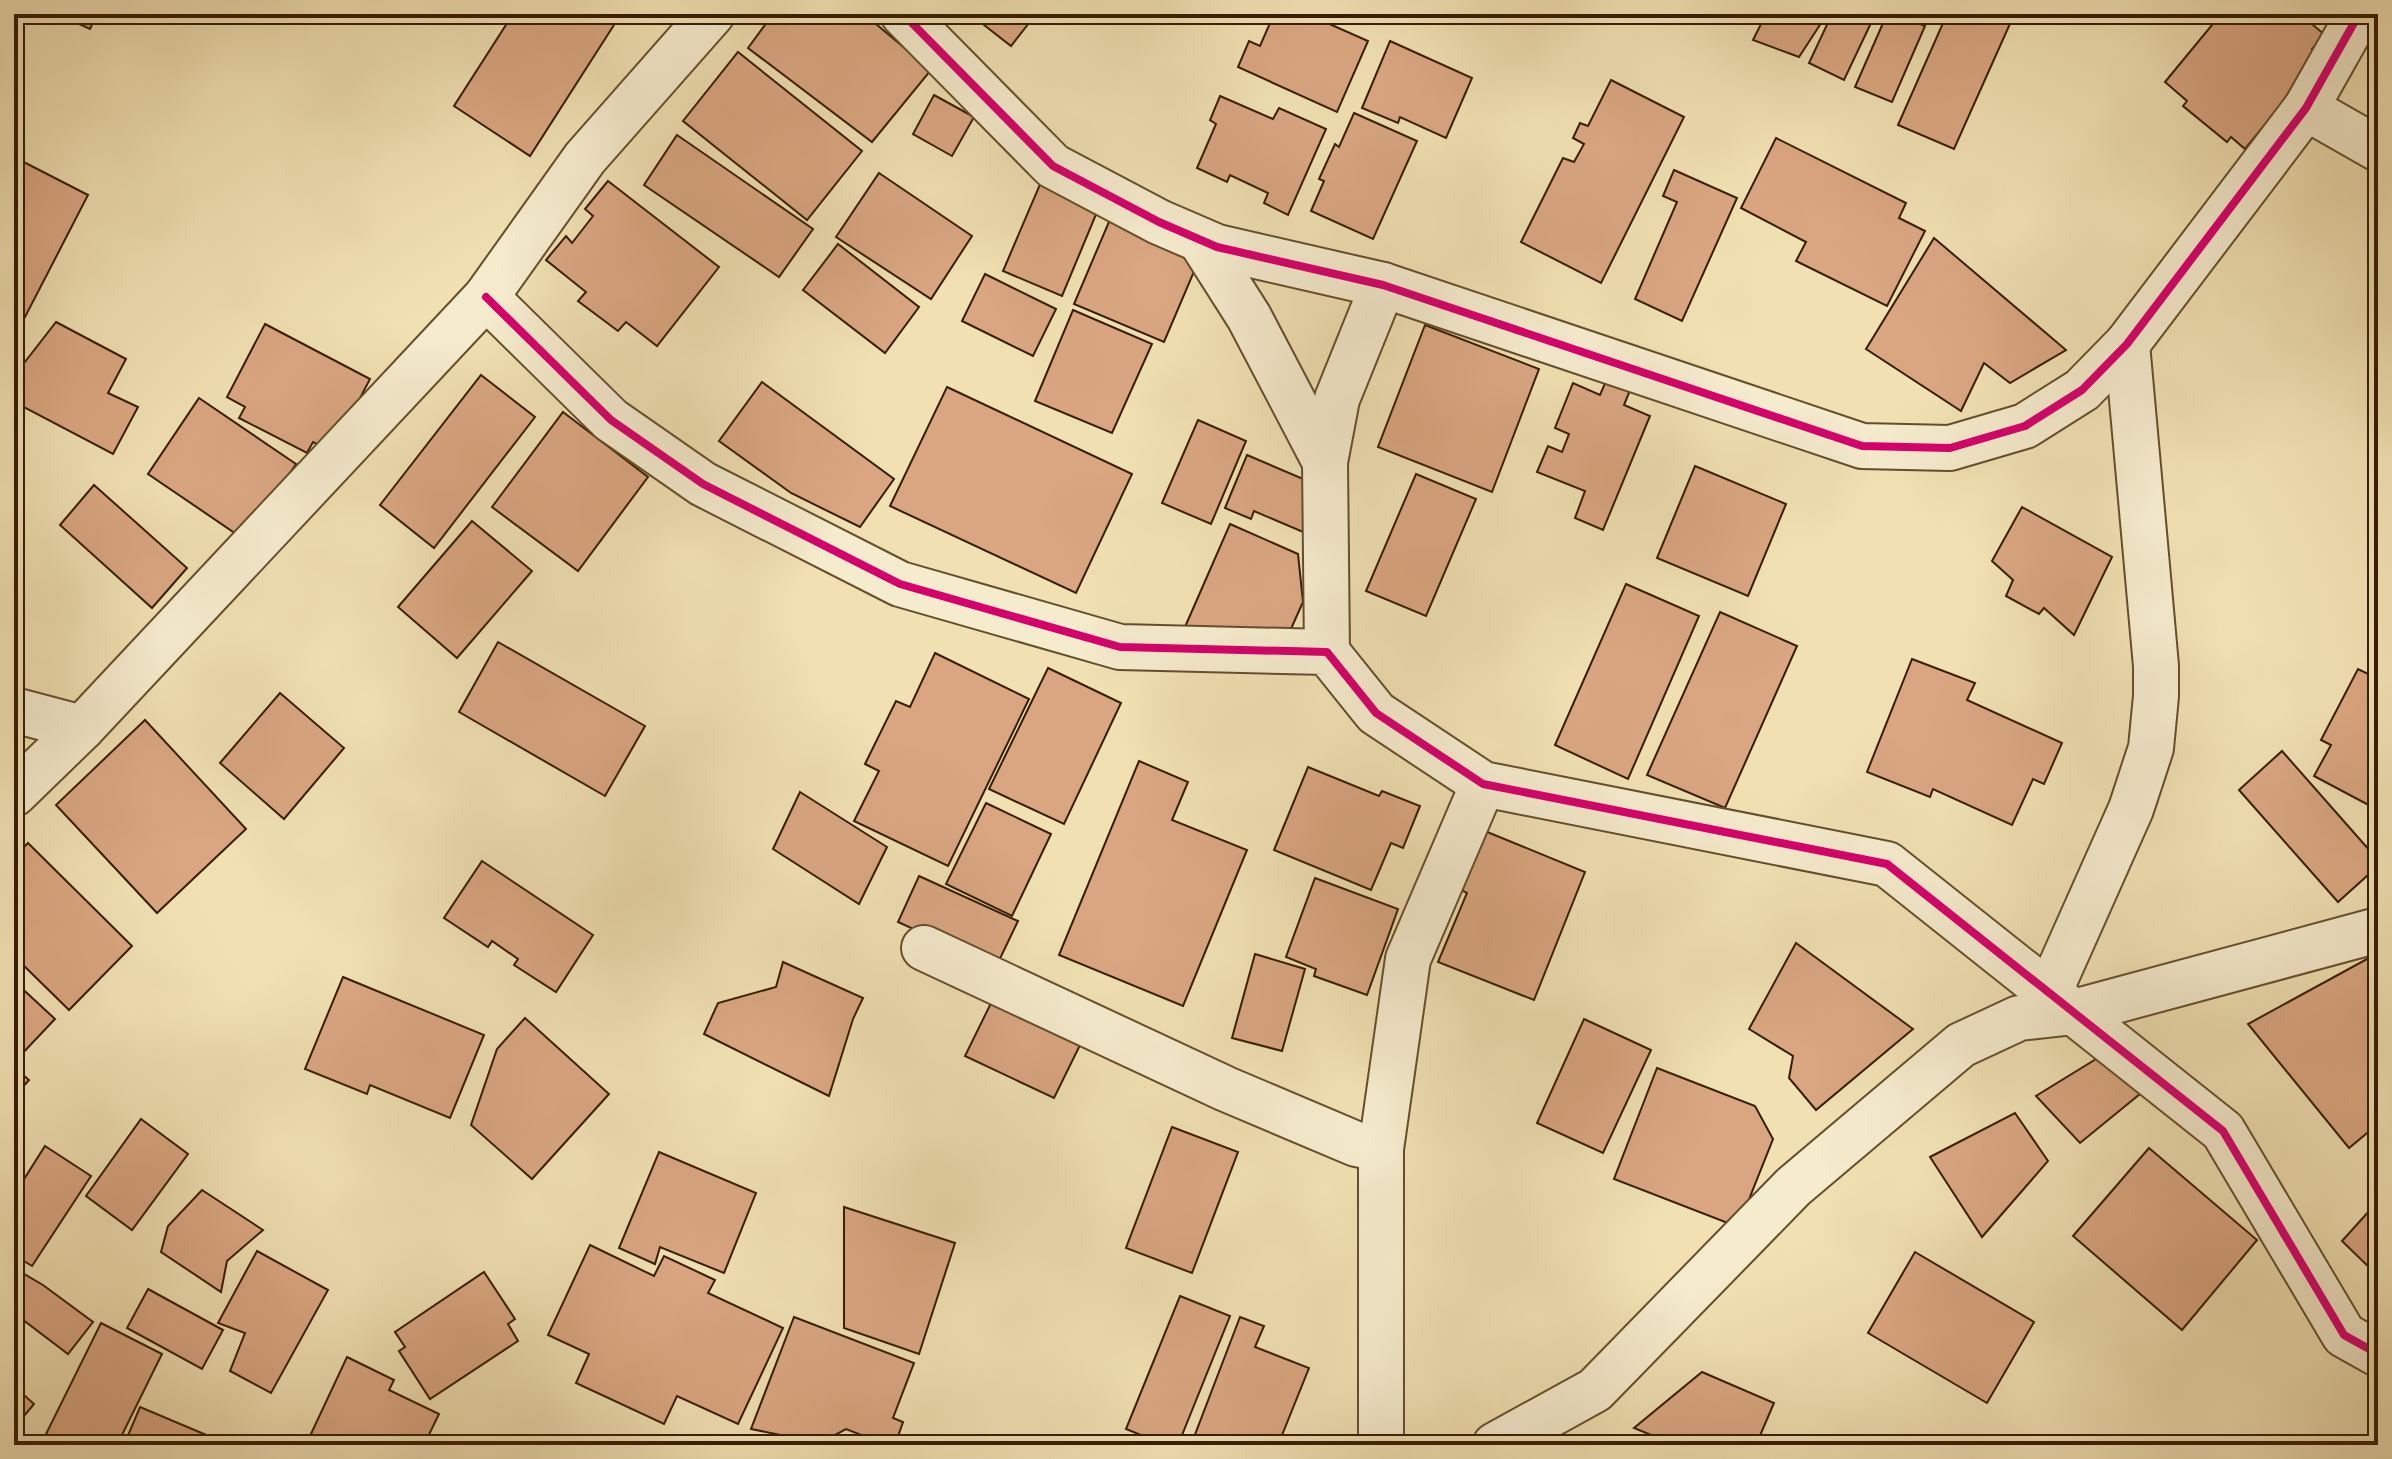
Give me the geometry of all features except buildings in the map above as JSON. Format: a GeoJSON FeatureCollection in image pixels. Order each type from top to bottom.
{"type":"FeatureCollection","features":[{"type":"Feature","properties":{"kind":"street"},"geometry":{"type":"LineString","coordinates":[[14,794],[82,728],[486,297],[585,158],[712,14]]}},
{"type":"Feature","properties":{"kind":"street"},"geometry":{"type":"LineString","coordinates":[[903,14],[1053,166],[1200,240],[1266,260],[1383,285],[1862,446],[1950,448],[2025,426],[2082,390],[2127,344],[2306,108],[2359,14]]}},
{"type":"Feature","properties":{"kind":"street"},"geometry":{"type":"LineString","coordinates":[[2306,108],[2378,149]]}},
{"type":"Feature","properties":{"kind":"street"},"geometry":{"type":"LineString","coordinates":[[1200,240],[1249,317],[1325,462]]}},
{"type":"Feature","properties":{"kind":"street"},"geometry":{"type":"LineString","coordinates":[[1383,285],[1337,399],[1325,462],[1327,652],[1376,713],[1483,784],[1887,864],[2223,1131],[2344,1335],[2378,1354]]}},
{"type":"Feature","properties":{"kind":"street"},"geometry":{"type":"LineString","coordinates":[[486,297],[611,420],[637,439],[703,484],[900,584],[1120,647],[1327,652]]}},
{"type":"Feature","properties":{"kind":"street"},"geometry":{"type":"LineString","coordinates":[[2062,1002],[2151,748],[2156,666],[2127,344]]}},
{"type":"Feature","properties":{"kind":"street"},"geometry":{"type":"LineString","coordinates":[[14,710],[82,728]]}},
{"type":"Feature","properties":{"kind":"street"},"geometry":{"type":"LineString","coordinates":[[1381,1445],[1381,1149],[1408,959],[1483,784]]}},
{"type":"Feature","properties":{"kind":"street"},"geometry":{"type":"LineString","coordinates":[[1495,1445],[1595,1390],[1793,1187],[1961,1045],[2062,1002],[2378,930]]}},
{"type":"Feature","properties":{"kind":"street"},"geometry":{"type":"LineString","coordinates":[[924,948],[1226,1089],[1356,1144],[1381,1149]]}},
{"type":"Feature","properties":{"kind":"cycle path"},"geometry":{"type":"LineString","coordinates":[[903,14],[1053,166],[1159,222],[1217,247],[1383,285],[1862,446],[1950,448],[2025,426],[2082,390],[2127,344],[2306,108],[2359,14]]}},
{"type":"Feature","properties":{"kind":"cycle path"},"geometry":{"type":"LineString","coordinates":[[486,297],[611,420],[703,484],[900,584],[1120,647],[1327,652],[1376,713],[1483,784],[1887,864],[2223,1131],[2344,1335],[2378,1354]]}}]}
